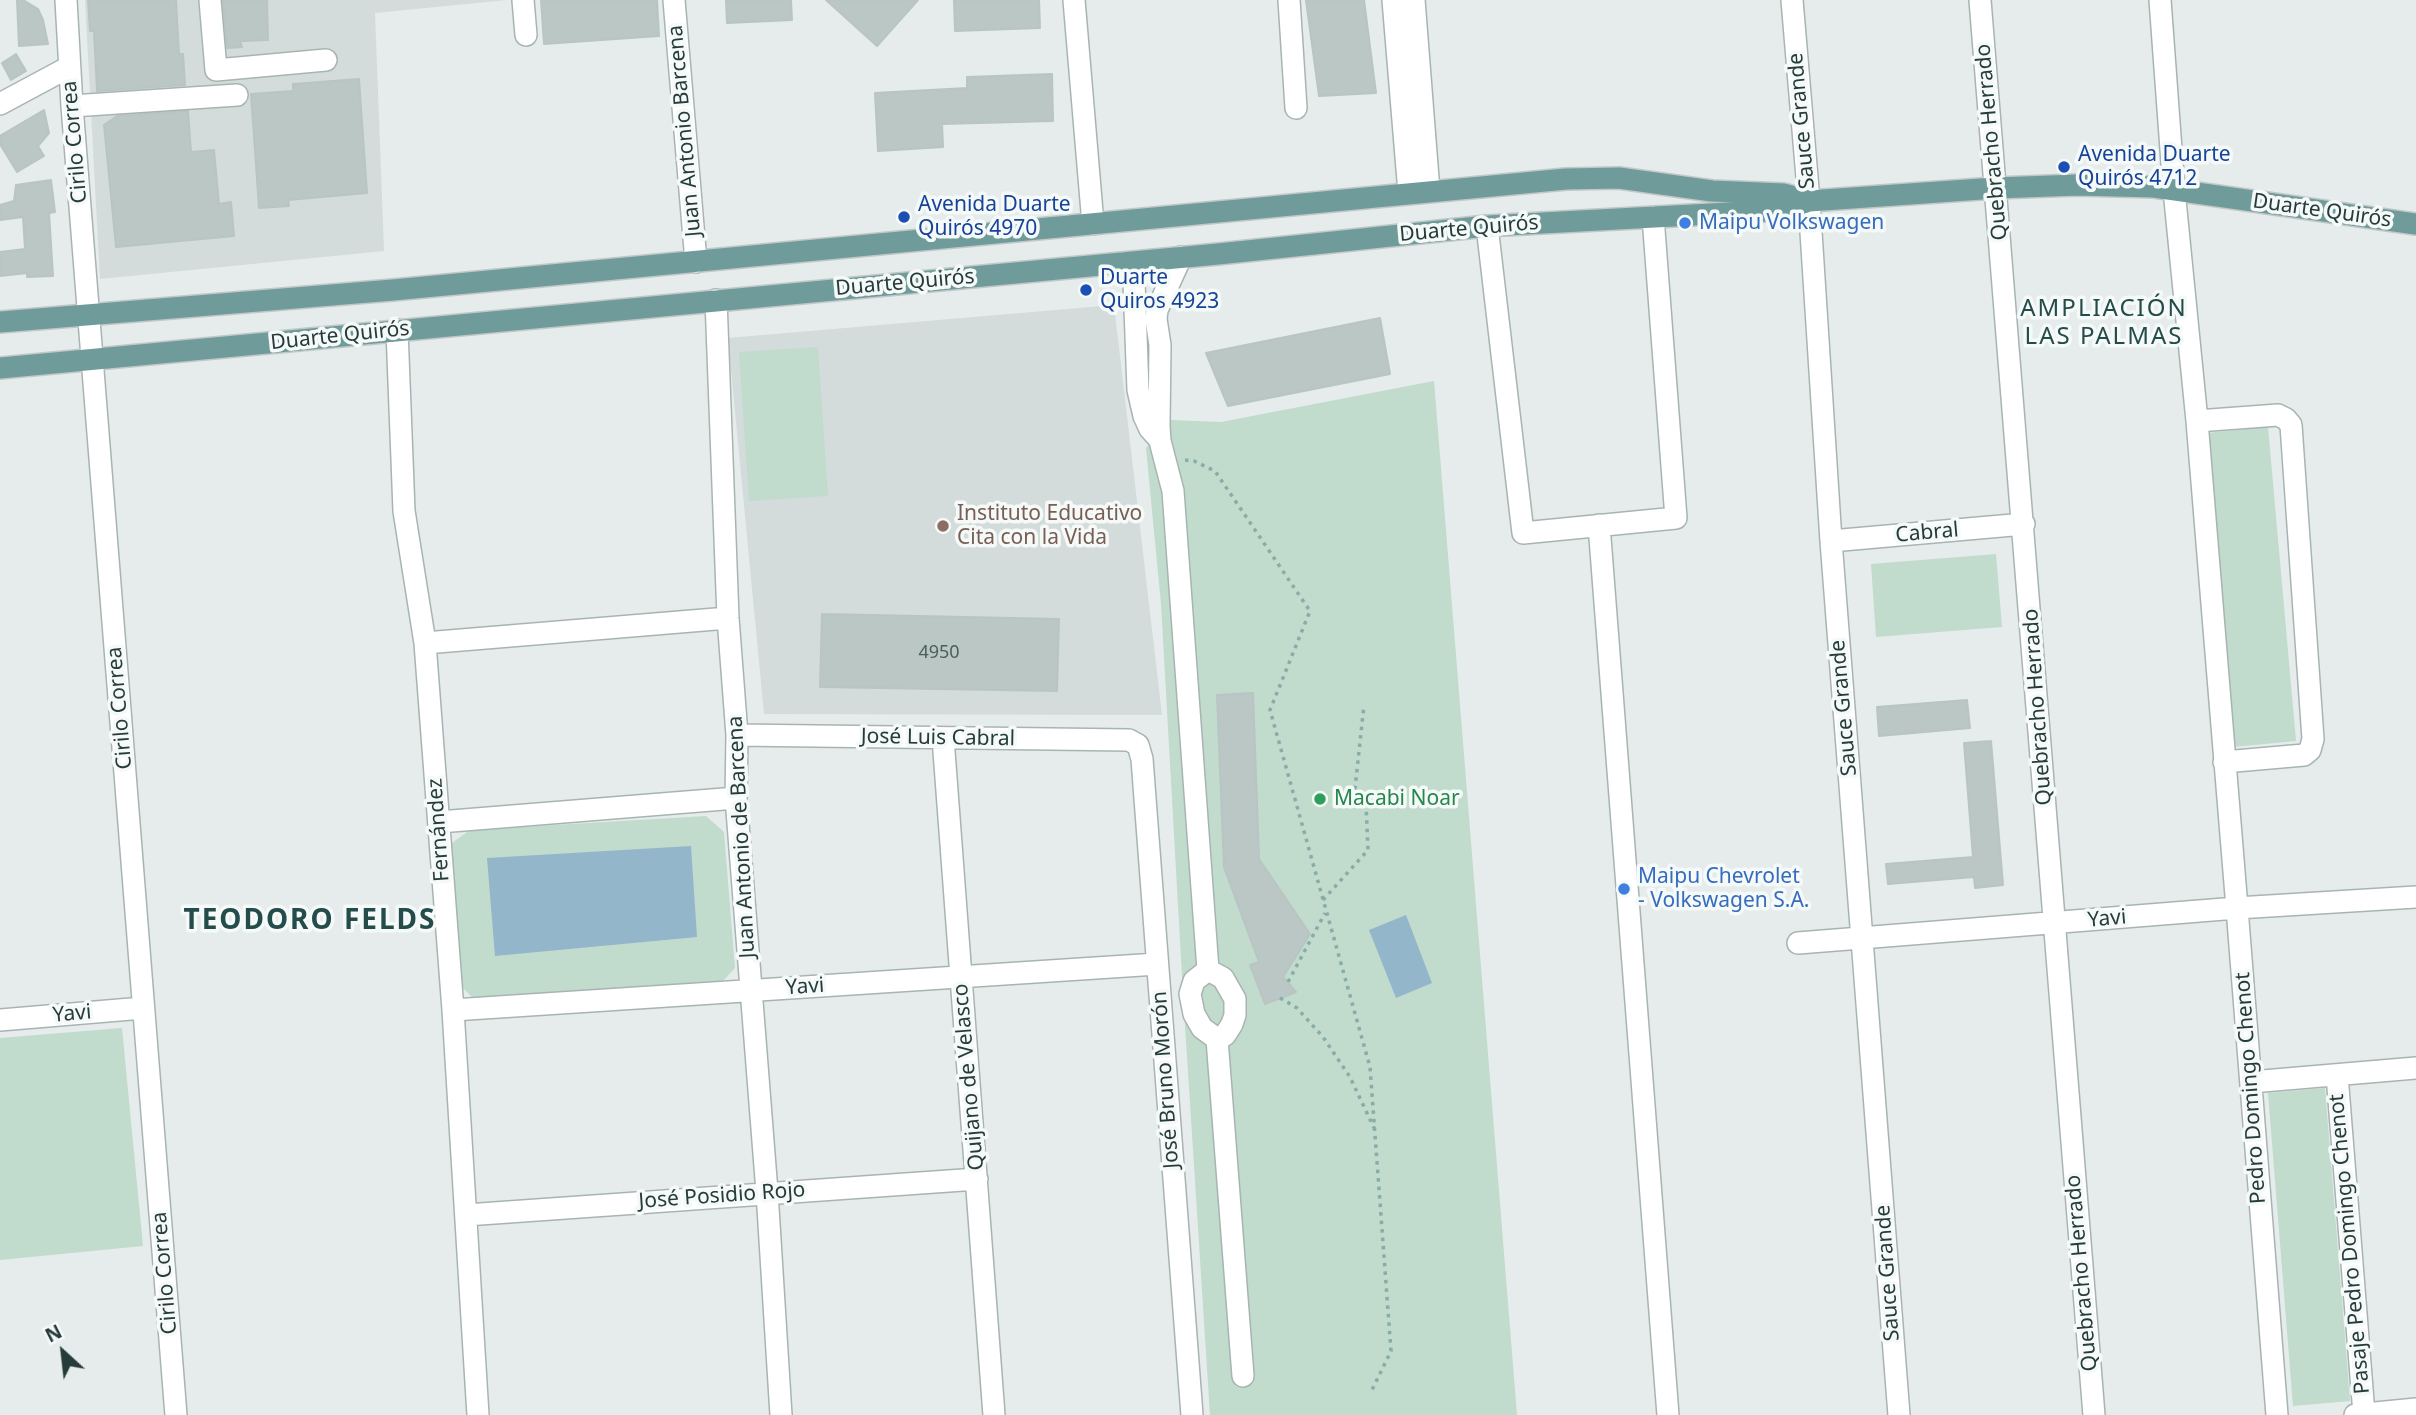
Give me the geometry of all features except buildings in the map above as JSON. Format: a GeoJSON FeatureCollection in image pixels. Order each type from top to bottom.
{"type":"FeatureCollection","features":[{"type":"Feature","properties":{"kind":"main road","name":"Duarte Quirós"},"geometry":{"type":"LineString","coordinates":[[0,322],[696,262],[1566,179],[1607,178],[1712,191],[1784,194],[1809,201]]}},
{"type":"Feature","properties":{"kind":"main road","name":"Duarte Quirós"},"geometry":{"type":"LineString","coordinates":[[0,368],[1487,226],[1785,210],[1809,201],[1996,188],[2078,185],[2154,187],[2416,224]]}},
{"type":"Feature","properties":{"kind":"street","name":"Cirilo Correa"},"geometry":{"type":"LineString","coordinates":[[66,0],[72,106],[176,1415]]}},
{"type":"Feature","properties":{"kind":"street"},"geometry":{"type":"LineString","coordinates":[[210,0],[216,70],[326,61]]}},
{"type":"Feature","properties":{"kind":"street"},"geometry":{"type":"LineString","coordinates":[[523,0],[526,35]]}},
{"type":"Feature","properties":{"kind":"street","name":"Juan Antonio Barcena"},"geometry":{"type":"LineString","coordinates":[[674,0],[696,262]]}},
{"type":"Feature","properties":{"kind":"street"},"geometry":{"type":"LineString","coordinates":[[1074,0],[1093,223]]}},
{"type":"Feature","properties":{"kind":"street"},"geometry":{"type":"LineString","coordinates":[[1289,0],[1296,108]]}},
{"type":"Feature","properties":{"kind":"street"},"geometry":{"type":"LineString","coordinates":[[1393,0],[1419,192]]}},
{"type":"Feature","properties":{"kind":"street"},"geometry":{"type":"LineString","coordinates":[[1415,0],[1419,192]]}},
{"type":"Feature","properties":{"kind":"street","name":"Sauce Grande"},"geometry":{"type":"LineString","coordinates":[[1792,0],[1899,1415]]}},
{"type":"Feature","properties":{"kind":"street","name":"Quebracho Herrado"},"geometry":{"type":"LineString","coordinates":[[1980,0],[2094,1415]]}},
{"type":"Feature","properties":{"kind":"street","name":"Pedro Domingo Chenot"},"geometry":{"type":"LineString","coordinates":[[2160,0],[2197,421],[2277,1415]]}},
{"type":"Feature","properties":{"kind":"street"},"geometry":{"type":"LineString","coordinates":[[0,104],[69,67]]}},
{"type":"Feature","properties":{"kind":"street"},"geometry":{"type":"LineString","coordinates":[[72,106],[237,95]]}},
{"type":"Feature","properties":{"kind":"street"},"geometry":{"type":"LineString","coordinates":[[1487,226],[1523,533],[1676,518],[1653,217]]}},
{"type":"Feature","properties":{"kind":"street"},"geometry":{"type":"LineString","coordinates":[[1181,257],[1157,310],[1156,319],[1160,345],[1163,450],[1172,491],[1208,970]]}},
{"type":"Feature","properties":{"kind":"street"},"geometry":{"type":"LineString","coordinates":[[1122,262],[1134,281],[1138,390],[1144,416],[1163,450]]}},
{"type":"Feature","properties":{"kind":"street","name":"Juan Antonio de Barcena"},"geometry":{"type":"LineString","coordinates":[[716,300],[728,618],[737,735],[736,798],[767,1192],[781,1415]]}},
{"type":"Feature","properties":{"kind":"street","name":"Fernández"},"geometry":{"type":"LineString","coordinates":[[397,330],[404,510],[425,643],[453,1010],[478,1415]]}},
{"type":"Feature","properties":{"kind":"street"},"geometry":{"type":"LineString","coordinates":[[2197,421],[2278,415],[2286,418],[2291,425],[2313,739],[2310,750],[2304,754],[2224,762]]}},
{"type":"Feature","properties":{"kind":"street","name":"Cabral"},"geometry":{"type":"LineString","coordinates":[[1831,541],[2024,524]]}},
{"type":"Feature","properties":{"kind":"street"},"geometry":{"type":"LineString","coordinates":[[1599,525],[1668,1415]]}},
{"type":"Feature","properties":{"kind":"street"},"geometry":{"type":"LineString","coordinates":[[425,643],[728,618]]}},
{"type":"Feature","properties":{"kind":"street","name":"José Luis Cabral"},"geometry":{"type":"LineString","coordinates":[[737,735],[1129,740],[1138,745]]}},
{"type":"Feature","properties":{"kind":"street","name":"Quijano de Velasco"},"geometry":{"type":"LineString","coordinates":[[943,738],[994,1415]]}},
{"type":"Feature","properties":{"kind":"street","name":"José Bruno Morón"},"geometry":{"type":"LineString","coordinates":[[1138,745],[1142,759],[1192,1415]]}},
{"type":"Feature","properties":{"kind":"street"},"geometry":{"type":"LineString","coordinates":[[439,822],[736,798]]}},
{"type":"Feature","properties":{"kind":"street","name":"Yavi"},"geometry":{"type":"LineString","coordinates":[[1798,943],[2237,908],[2416,897]]}},
{"type":"Feature","properties":{"kind":"street","name":"Yavi"},"geometry":{"type":"LineString","coordinates":[[453,1010],[1157,964]]}},
{"type":"Feature","properties":{"kind":"street"},"geometry":{"type":"LineString","coordinates":[[1208,970],[1194,981],[1191,994],[1194,1014],[1202,1028],[1217,1039],[1242,1376]]}},
{"type":"Feature","properties":{"kind":"street"},"geometry":{"type":"LineString","coordinates":[[1208,970],[1223,978],[1234,999],[1235,1015],[1232,1024],[1225,1035],[1217,1039]]}},
{"type":"Feature","properties":{"kind":"street","name":"Yavi"},"geometry":{"type":"LineString","coordinates":[[0,1020],[144,1007]]}},
{"type":"Feature","properties":{"kind":"street"},"geometry":{"type":"LineString","coordinates":[[2250,1082],[2416,1068]]}},
{"type":"Feature","properties":{"kind":"street","name":"Pasaje Pedro Domingo Chenot"},"geometry":{"type":"LineString","coordinates":[[2337,1075],[2364,1414]]}},
{"type":"Feature","properties":{"kind":"street","name":"José Posidio Rojo"},"geometry":{"type":"LineString","coordinates":[[466,1215],[977,1179]]}},
{"type":"Feature","properties":{"kind":"street"},"geometry":{"type":"LineString","coordinates":[[2355,1415],[2416,1409]]}},
{"type":"Feature","properties":{"kind":"path"},"geometry":{"type":"LineString","coordinates":[[1163,450],[1215,471],[1310,611],[1270,710],[1370,1067],[1391,1351],[1371,1392]]}},
{"type":"Feature","properties":{"kind":"path"},"geometry":{"type":"LineString","coordinates":[[1323,900],[1368,850],[1366,804],[1353,807],[1364,705]]}},
{"type":"Feature","properties":{"kind":"path"},"geometry":{"type":"LineString","coordinates":[[1288,982],[1326,912]]}},
{"type":"Feature","properties":{"kind":"path"},"geometry":{"type":"LineString","coordinates":[[1280,998],[1297,1008],[1323,1037],[1350,1077],[1375,1130]]}},
{"type":"Feature","properties":{"kind":"shaded area"},"geometry":{"type":"Polygon","coordinates":[[[85,0],[507,0],[375,13],[384,251],[100,279],[85,0]]]}},
{"type":"Feature","properties":{"kind":"shaded area","name":"Instituto Educativo Cita con la Vida"},"geometry":{"type":"Polygon","coordinates":[[[1114,305],[1162,715],[764,714],[728,338],[1114,305]]]}},
{"type":"Feature","properties":{"kind":"green space"},"geometry":{"type":"Polygon","coordinates":[[[818,347],[828,496],[749,501],[739,352],[818,347]]]}},
{"type":"Feature","properties":{"kind":"green space","name":"Macabi Noar"},"geometry":{"type":"Polygon","coordinates":[[[1434,381],[1517,1415],[1210,1415],[1161,604],[1146,448],[1170,420],[1221,422],[1434,381]]]}},
{"type":"Feature","properties":{"kind":"green space"},"geometry":{"type":"Polygon","coordinates":[[[2268,427],[2296,741],[2233,747],[2206,433],[2268,427]]]}},
{"type":"Feature","properties":{"kind":"green space"},"geometry":{"type":"Polygon","coordinates":[[[1996,554],[2002,627],[1876,637],[1871,564],[1996,554]]]}},
{"type":"Feature","properties":{"kind":"green space"},"geometry":{"type":"Polygon","coordinates":[[[706,816],[724,832],[735,968],[723,981],[473,998],[462,987],[449,845],[470,830],[706,816]]]}},
{"type":"Feature","properties":{"kind":"green space"},"geometry":{"type":"Polygon","coordinates":[[[122,1028],[143,1246],[0,1260],[0,1038],[122,1028]]]}},
{"type":"Feature","properties":{"kind":"green space"},"geometry":{"type":"Polygon","coordinates":[[[2325,1088],[2350,1401],[2293,1406],[2268,1093],[2325,1088]]]}},
{"type":"Feature","properties":{"kind":"water"},"geometry":{"type":"Polygon","coordinates":[[[691,846],[697,937],[495,956],[487,858],[691,846]]]}},
{"type":"Feature","properties":{"kind":"water"},"geometry":{"type":"Polygon","coordinates":[[[1406,915],[1432,983],[1396,998],[1369,930],[1406,915]]]}},
{"type":"Feature","properties":{"kind":"place","name":"Avenida Duarte Quirós 4712"},"geometry":{"type":"Point","coordinates":[2064,167]}},
{"type":"Feature","properties":{"kind":"place","name":"Avenida Duarte Quirós 4970"},"geometry":{"type":"Point","coordinates":[904,217]}},
{"type":"Feature","properties":{"kind":"place","name":"Maipu Volkswagen"},"geometry":{"type":"Point","coordinates":[1685,223]}},
{"type":"Feature","properties":{"kind":"place","name":"Duarte Quiros 4923"},"geometry":{"type":"Point","coordinates":[1086,290]}},
{"type":"Feature","properties":{"kind":"place","name":"Instituto Educativo Cita con la Vida"},"geometry":{"type":"Point","coordinates":[943,526]}},
{"type":"Feature","properties":{"kind":"place","name":"Macabi Noar"},"geometry":{"type":"Point","coordinates":[1320,799]}},
{"type":"Feature","properties":{"kind":"place","name":"Maipu Chevrolet - Volkswagen S.A."},"geometry":{"type":"Point","coordinates":[1624,889]}},
{"type":"Feature","properties":{"kind":"district","name":"AMPLIACIÓN LAS PALMAS"},"geometry":{"type":"Point","coordinates":[2104,323]}},
{"type":"Feature","properties":{"kind":"district","name":"TEODORO FELDS"},"geometry":{"type":"Point","coordinates":[310,921]}}]}
